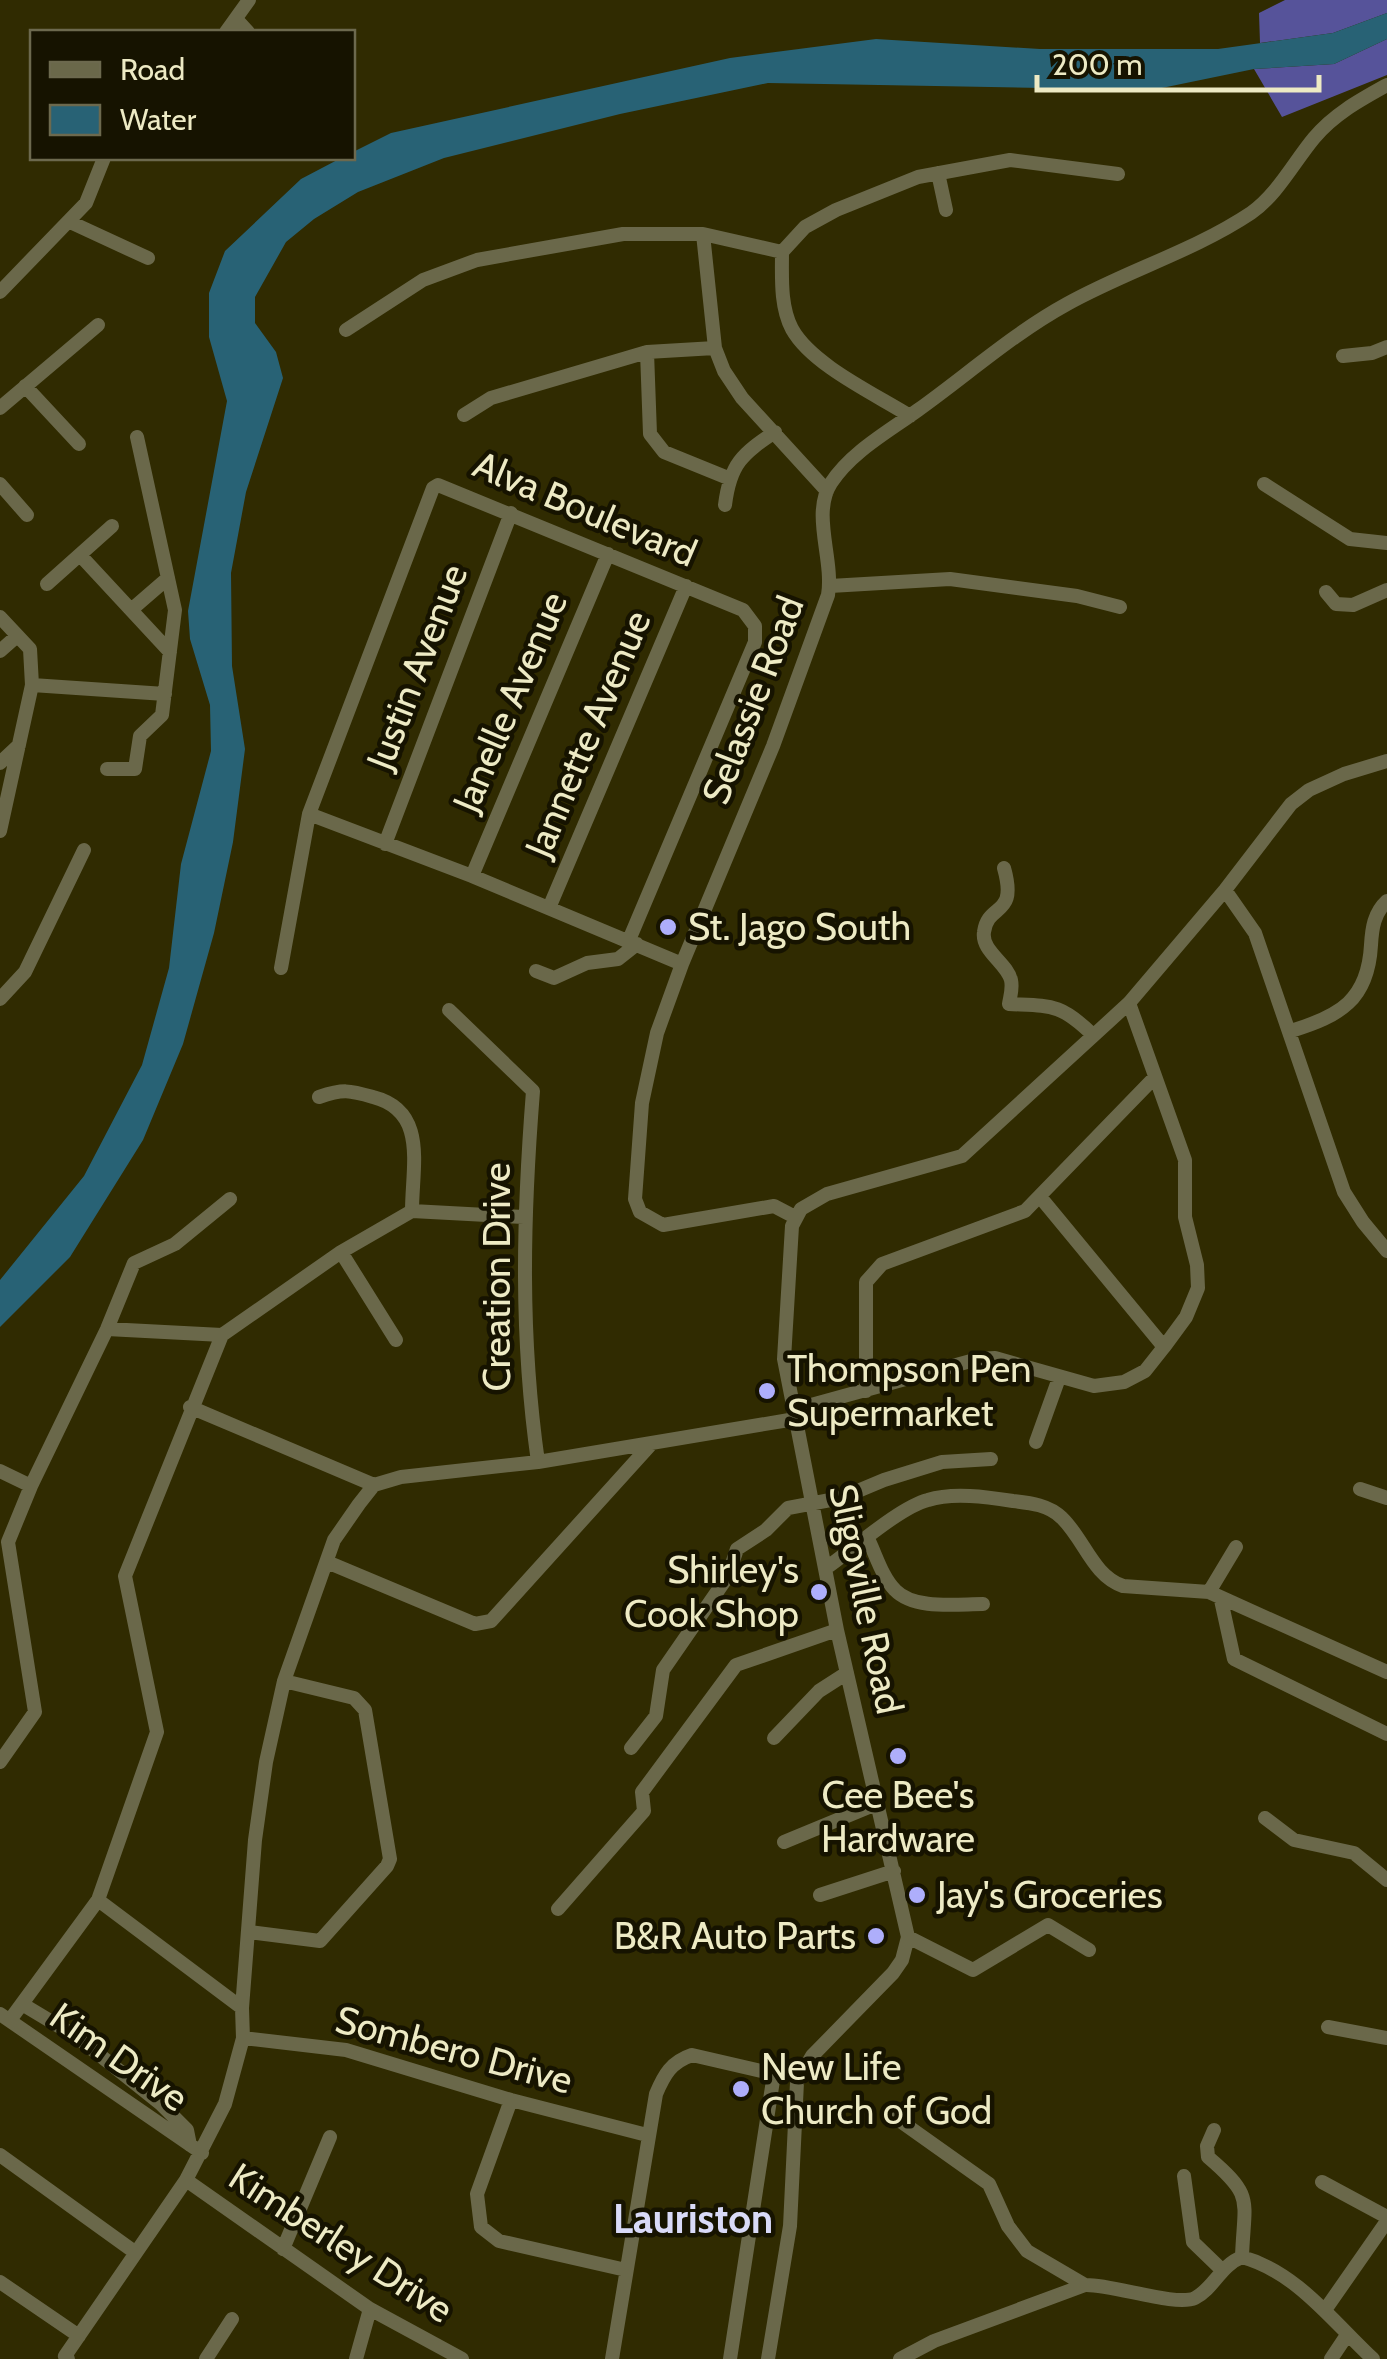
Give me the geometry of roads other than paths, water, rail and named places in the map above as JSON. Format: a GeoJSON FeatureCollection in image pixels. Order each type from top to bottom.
{"type":"FeatureCollection","features":[{"type":"Feature","properties":{"kind":"street"},"geometry":{"type":"LineString","coordinates":[[228,30],[248,0]]}},
{"type":"Feature","properties":{"kind":"street"},"geometry":{"type":"LineString","coordinates":[[237,20],[246,30]]}},
{"type":"Feature","properties":{"kind":"street"},"geometry":{"type":"LineString","coordinates":[[702,234],[715,348],[742,398],[827,492],[852,460],[1065,305],[1249,214],[1273,192],[1336,114],[1387,85]]}},
{"type":"Feature","properties":{"kind":"street"},"geometry":{"type":"LineString","coordinates":[[0,292],[86,203],[103,160]]}},
{"type":"Feature","properties":{"kind":"street"},"geometry":{"type":"LineString","coordinates":[[910,416],[820,360],[792,329],[782,292],[782,252],[805,227],[836,210],[918,177],[1010,160],[1118,174]]}},
{"type":"Feature","properties":{"kind":"street"},"geometry":{"type":"LineString","coordinates":[[938,174],[946,210]]}},
{"type":"Feature","properties":{"kind":"street"},"geometry":{"type":"LineString","coordinates":[[70,222],[148,258]]}},
{"type":"Feature","properties":{"kind":"street"},"geometry":{"type":"LineString","coordinates":[[346,330],[422,280],[477,260],[624,234],[702,234],[782,252]]}},
{"type":"Feature","properties":{"kind":"street"},"geometry":{"type":"LineString","coordinates":[[0,408],[98,325]]}},
{"type":"Feature","properties":{"kind":"street"},"geometry":{"type":"LineString","coordinates":[[1343,356],[1372,353],[1387,346]]}},
{"type":"Feature","properties":{"kind":"street"},"geometry":{"type":"LineString","coordinates":[[464,415],[490,398],[647,352],[715,348]]}},
{"type":"Feature","properties":{"kind":"street"},"geometry":{"type":"LineString","coordinates":[[647,352],[650,434],[664,452],[728,478]]}},
{"type":"Feature","properties":{"kind":"street"},"geometry":{"type":"LineString","coordinates":[[25,386],[79,444]]}},
{"type":"Feature","properties":{"kind":"street"},"geometry":{"type":"LineString","coordinates":[[725,505],[728,478],[752,448],[775,432]]}},
{"type":"Feature","properties":{"kind":"street"},"geometry":{"type":"LineString","coordinates":[[107,769],[137,767],[140,736],[161,718],[175,610],[137,437]]}},
{"type":"Feature","properties":{"kind":"street"},"geometry":{"type":"LineString","coordinates":[[0,484],[27,515]]}},
{"type":"Feature","properties":{"kind":"street"},"geometry":{"type":"LineString","coordinates":[[1264,484],[1350,539],[1387,543]]}},
{"type":"Feature","properties":{"kind":"street","name":"Alva Boulevard"},"geometry":{"type":"LineString","coordinates":[[309,814],[433,488],[442,485],[743,610],[755,626],[755,642],[633,942]]}},
{"type":"Feature","properties":{"kind":"street","name":"Selassie Road"},"geometry":{"type":"LineString","coordinates":[[796,1217],[774,1206],[663,1225],[646,1218],[637,1205],[642,1104],[657,1033],[773,746],[830,586],[824,524],[827,492]]}},
{"type":"Feature","properties":{"kind":"street","name":"Justin Avenue"},"geometry":{"type":"LineString","coordinates":[[384,844],[511,513]]}},
{"type":"Feature","properties":{"kind":"street"},"geometry":{"type":"LineString","coordinates":[[47,584],[112,526]]}},
{"type":"Feature","properties":{"kind":"street","name":"Janelle Avenue"},"geometry":{"type":"LineString","coordinates":[[472,876],[608,554]]}},
{"type":"Feature","properties":{"kind":"street"},"geometry":{"type":"LineString","coordinates":[[80,555],[170,652]]}},
{"type":"Feature","properties":{"kind":"street"},"geometry":{"type":"LineString","coordinates":[[131,610],[168,578]]}},
{"type":"Feature","properties":{"kind":"street"},"geometry":{"type":"LineString","coordinates":[[830,586],[950,579],[1077,596],[1120,607]]}},
{"type":"Feature","properties":{"kind":"street","name":"Jannette Avenue"},"geometry":{"type":"LineString","coordinates":[[550,908],[686,586]]}},
{"type":"Feature","properties":{"kind":"street"},"geometry":{"type":"LineString","coordinates":[[1326,592],[1336,604],[1353,606],[1387,590]]}},
{"type":"Feature","properties":{"kind":"street"},"geometry":{"type":"LineString","coordinates":[[0,617],[30,649],[32,685],[0,831]]}},
{"type":"Feature","properties":{"kind":"street"},"geometry":{"type":"LineString","coordinates":[[0,652],[17,636]]}},
{"type":"Feature","properties":{"kind":"street"},"geometry":{"type":"LineString","coordinates":[[32,685],[165,694]]}},
{"type":"Feature","properties":{"kind":"street"},"geometry":{"type":"LineString","coordinates":[[0,763],[20,745]]}},
{"type":"Feature","properties":{"kind":"street"},"geometry":{"type":"LineString","coordinates":[[796,1217],[808,1203],[827,1194],[962,1156],[1130,1003],[1300,796],[1344,774],[1387,761]]}},
{"type":"Feature","properties":{"kind":"street"},"geometry":{"type":"LineString","coordinates":[[281,968],[309,814],[472,876],[682,964]]}},
{"type":"Feature","properties":{"kind":"street"},"geometry":{"type":"LineString","coordinates":[[0,999],[25,972],[84,850]]}},
{"type":"Feature","properties":{"kind":"street"},"geometry":{"type":"LineString","coordinates":[[1004,868],[1008,900],[984,929],[984,938],[1011,979],[1009,1004],[1046,1004],[1070,1016],[1093,1035]]}},
{"type":"Feature","properties":{"kind":"street"},"geometry":{"type":"LineString","coordinates":[[1225,890],[1255,933],[1344,1192],[1387,1251]]}},
{"type":"Feature","properties":{"kind":"street"},"geometry":{"type":"LineString","coordinates":[[1291,1031],[1324,1021],[1345,1007],[1362,988],[1370,965],[1372,927],[1378,909],[1387,901]]}},
{"type":"Feature","properties":{"kind":"street"},"geometry":{"type":"LineString","coordinates":[[536,971],[554,978],[587,963],[618,959],[633,942]]}},
{"type":"Feature","properties":{"kind":"street"},"geometry":{"type":"LineString","coordinates":[[66,2358],[186,2180],[195,2149],[224,2104],[243,2038],[256,1840],[266,1762],[284,1681],[334,1540],[374,1485],[401,1477],[652,1444],[794,1414],[978,1359],[994,1358],[1094,1386],[1124,1382],[1145,1371],[1186,1317],[1198,1288],[1197,1265],[1185,1217],[1185,1160],[1130,1003]]}},
{"type":"Feature","properties":{"kind":"street","name":"Creation Drive"},"geometry":{"type":"LineString","coordinates":[[449,1010],[533,1091],[524,1217],[527,1386],[538,1462]]}},
{"type":"Feature","properties":{"kind":"street"},"geometry":{"type":"LineString","coordinates":[[866,1391],[866,1282],[873,1271],[882,1264],[1009,1219],[1041,1198],[1155,1077]]}},
{"type":"Feature","properties":{"kind":"street"},"geometry":{"type":"LineString","coordinates":[[320,1097],[344,1089],[389,1101],[409,1119],[412,1211]]}},
{"type":"Feature","properties":{"kind":"street"},"geometry":{"type":"LineString","coordinates":[[1041,1198],[1164,1348]]}},
{"type":"Feature","properties":{"kind":"street"},"geometry":{"type":"LineString","coordinates":[[2,1754],[36,1712],[8,1542],[30,1486],[107,1329],[134,1263],[175,1244],[230,1199]]}},
{"type":"Feature","properties":{"kind":"street"},"geometry":{"type":"LineString","coordinates":[[5,2017],[22,2004],[98,1900],[158,1732],[125,1576],[222,1334],[341,1252],[412,1211],[524,1217]]}},
{"type":"Feature","properties":{"kind":"street","name":"Sligoville Road"},"geometry":{"type":"LineString","coordinates":[[796,1217],[789,1239],[784,1359],[846,1673],[908,1937]]}},
{"type":"Feature","properties":{"kind":"street"},"geometry":{"type":"LineString","coordinates":[[341,1252],[396,1340]]}},
{"type":"Feature","properties":{"kind":"street"},"geometry":{"type":"LineString","coordinates":[[107,1329],[222,1334]]}},
{"type":"Feature","properties":{"kind":"street"},"geometry":{"type":"LineString","coordinates":[[1036,1442],[1060,1378]]}},
{"type":"Feature","properties":{"kind":"street"},"geometry":{"type":"LineString","coordinates":[[190,1407],[374,1485]]}},
{"type":"Feature","properties":{"kind":"street"},"geometry":{"type":"LineString","coordinates":[[327,1562],[475,1624],[485,1624],[652,1444]]}},
{"type":"Feature","properties":{"kind":"street"},"geometry":{"type":"LineString","coordinates":[[632,1748],[656,1716],[662,1670],[728,1576],[737,1549],[766,1530],[788,1508],[841,1498],[942,1462],[991,1460]]}},
{"type":"Feature","properties":{"kind":"street"},"geometry":{"type":"LineString","coordinates":[[0,1471],[30,1486]]}},
{"type":"Feature","properties":{"kind":"street"},"geometry":{"type":"LineString","coordinates":[[1360,1489],[1387,1498]]}},
{"type":"Feature","properties":{"kind":"street"},"geometry":{"type":"LineString","coordinates":[[826,1568],[905,1509],[930,1499],[993,1498],[1039,1504],[1067,1523],[1112,1582],[1215,1596],[1387,1672]]}},
{"type":"Feature","properties":{"kind":"street"},"geometry":{"type":"LineString","coordinates":[[868,1539],[900,1595],[931,1604],[983,1604]]}},
{"type":"Feature","properties":{"kind":"street"},"geometry":{"type":"LineString","coordinates":[[1236,1547],[1215,1596],[1234,1659],[1387,1734]]}},
{"type":"Feature","properties":{"kind":"street"},"geometry":{"type":"LineString","coordinates":[[558,1909],[644,1811],[642,1792],[736,1665],[837,1630]]}},
{"type":"Feature","properties":{"kind":"street"},"geometry":{"type":"LineString","coordinates":[[774,1738],[819,1691],[846,1673]]}},
{"type":"Feature","properties":{"kind":"street"},"geometry":{"type":"LineString","coordinates":[[249,1932],[320,1941],[390,1859],[365,1710],[354,1698],[284,1681]]}},
{"type":"Feature","properties":{"kind":"street"},"geometry":{"type":"LineString","coordinates":[[784,1842],[876,1804]]}},
{"type":"Feature","properties":{"kind":"street"},"geometry":{"type":"LineString","coordinates":[[1264,1818],[1294,1840],[1354,1853],[1387,1880]]}},
{"type":"Feature","properties":{"kind":"street"},"geometry":{"type":"LineString","coordinates":[[820,1895],[894,1871]]}},
{"type":"Feature","properties":{"kind":"street"},"geometry":{"type":"LineString","coordinates":[[98,1900],[242,2008]]}},
{"type":"Feature","properties":{"kind":"street"},"geometry":{"type":"LineString","coordinates":[[768,2359],[790,2226],[797,2082],[812,2056],[893,1974],[902,1960],[908,1937],[973,1970],[1048,1926],[1089,1950]]}},
{"type":"Feature","properties":{"kind":"street"},"geometry":{"type":"LineString","coordinates":[[22,2004],[77,2038],[161,2104],[187,2130],[195,2149]]}},
{"type":"Feature","properties":{"kind":"street","name":"Kim Drive"},"geometry":{"type":"LineString","coordinates":[[5,2017],[195,2149]]}},
{"type":"Feature","properties":{"kind":"street"},"geometry":{"type":"LineString","coordinates":[[1328,2027],[1387,2038]]}},
{"type":"Feature","properties":{"kind":"street","name":"Sombero Drive"},"geometry":{"type":"LineString","coordinates":[[243,2038],[346,2050],[511,2100],[646,2134]]}},
{"type":"Feature","properties":{"kind":"street"},"geometry":{"type":"LineString","coordinates":[[612,2359],[646,2134],[656,2094],[666,2072],[679,2059],[692,2056],[774,2074],[730,2359]]}},
{"type":"Feature","properties":{"kind":"street"},"geometry":{"type":"LineString","coordinates":[[511,2100],[477,2194],[481,2227],[499,2241],[626,2270]]}},
{"type":"Feature","properties":{"kind":"street"},"geometry":{"type":"LineString","coordinates":[[889,2113],[989,2184],[1008,2226],[1026,2251],[1085,2284]]}},
{"type":"Feature","properties":{"kind":"street"},"geometry":{"type":"LineString","coordinates":[[1214,2130],[1207,2146],[1208,2157],[1234,2179],[1244,2194],[1242,2257]]}},
{"type":"Feature","properties":{"kind":"street"},"geometry":{"type":"LineString","coordinates":[[283,2249],[330,2136]]}},
{"type":"Feature","properties":{"kind":"street"},"geometry":{"type":"LineString","coordinates":[[0,2155],[136,2253]]}},
{"type":"Feature","properties":{"kind":"street"},"geometry":{"type":"LineString","coordinates":[[1184,2176],[1192,2242],[1222,2270]]}},
{"type":"Feature","properties":{"kind":"street","name":"Kimberley Drive"},"geometry":{"type":"LineString","coordinates":[[186,2180],[370,2309],[462,2359]]}},
{"type":"Feature","properties":{"kind":"street"},"geometry":{"type":"LineString","coordinates":[[1322,2182],[1387,2219],[1325,2310]]}},
{"type":"Feature","properties":{"kind":"street"},"geometry":{"type":"LineString","coordinates":[[900,2359],[934,2341],[1085,2284],[1104,2284],[1176,2300],[1195,2298],[1222,2270],[1242,2257]]}},
{"type":"Feature","properties":{"kind":"street"},"geometry":{"type":"LineString","coordinates":[[1242,2257],[1292,2282],[1373,2359]]}},
{"type":"Feature","properties":{"kind":"street"},"geometry":{"type":"LineString","coordinates":[[0,2282],[79,2336]]}},
{"type":"Feature","properties":{"kind":"street"},"geometry":{"type":"LineString","coordinates":[[356,2359],[370,2309]]}},
{"type":"Feature","properties":{"kind":"street"},"geometry":{"type":"LineString","coordinates":[[206,2359],[232,2319]]}},
{"type":"Feature","properties":{"kind":"street"},"geometry":{"type":"LineString","coordinates":[[1332,2359],[1348,2335]]}},
{"type":"Feature","properties":{"kind":"water"},"geometry":{"type":"Polygon","coordinates":[[[1387,13],[1387,39],[1334,64],[1254,69],[1152,90],[768,83],[620,114],[444,158],[358,192],[286,242],[255,297],[255,323],[276,352],[283,378],[246,492],[231,573],[232,666],[245,749],[233,842],[214,933],[183,1044],[143,1140],[70,1257],[0,1327],[0,1280],[84,1176],[142,1065],[169,968],[181,864],[211,751],[210,705],[190,639],[188,611],[227,401],[209,337],[209,293],[225,251],[301,179],[337,160],[355,160],[355,151],[391,133],[730,58],[876,39],[1040,49],[1218,49],[1333,33],[1387,13]]]}},
{"type":"Feature","properties":{"kind":"place","name":"St. Jago South"},"geometry":{"type":"Point","coordinates":[668,927]}},
{"type":"Feature","properties":{"kind":"place","name":"Thompson Pen Supermarket"},"geometry":{"type":"Point","coordinates":[767,1391]}},
{"type":"Feature","properties":{"kind":"place","name":"Shirley's Cook Shop"},"geometry":{"type":"Point","coordinates":[819,1592]}},
{"type":"Feature","properties":{"kind":"place","name":"Cee Bee's Hardware"},"geometry":{"type":"Point","coordinates":[898,1756]}},
{"type":"Feature","properties":{"kind":"place","name":"Jay's Groceries"},"geometry":{"type":"Point","coordinates":[917,1895]}},
{"type":"Feature","properties":{"kind":"place","name":"B&R Auto Parts"},"geometry":{"type":"Point","coordinates":[876,1936]}},
{"type":"Feature","properties":{"kind":"place","name":"New Life Church of God"},"geometry":{"type":"Point","coordinates":[741,2089]}},
{"type":"Feature","properties":{"kind":"district","name":"Lauriston"},"geometry":{"type":"Point","coordinates":[693,2219]}}]}
